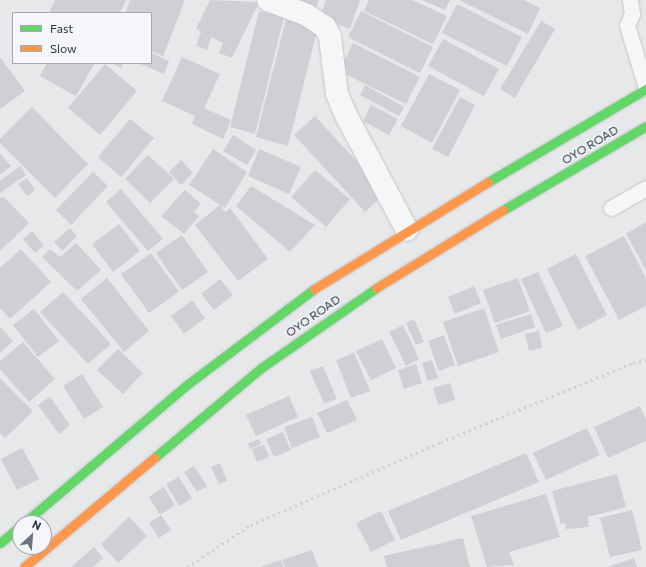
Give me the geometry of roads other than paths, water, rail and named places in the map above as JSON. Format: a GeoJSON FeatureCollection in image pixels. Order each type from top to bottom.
{"type":"FeatureCollection","features":[{"type":"Feature","properties":{"kind":"main road","name":"OYO ROAD"},"geometry":{"type":"LineString","coordinates":[[33,515],[188,384],[313,290],[407,230],[646,88]]}},
{"type":"Feature","properties":{"kind":"main road","name":"OYO ROAD"},"geometry":{"type":"LineString","coordinates":[[24,567],[261,368],[347,306],[424,256],[646,126]]}},
{"type":"Feature","properties":{"kind":"main road"},"geometry":{"type":"LineString","coordinates":[[0,543],[12,533]]}},
{"type":"Feature","properties":{"kind":"street"},"geometry":{"type":"LineString","coordinates":[[268,0],[307,15],[325,27],[330,37],[337,94],[346,115],[407,230]]}},
{"type":"Feature","properties":{"kind":"lane"},"geometry":{"type":"LineString","coordinates":[[630,0],[632,14],[627,25],[646,88]]}},
{"type":"Feature","properties":{"kind":"lane"},"geometry":{"type":"LineString","coordinates":[[611,208],[646,188]]}},
{"type":"Feature","properties":{"kind":"railway"},"geometry":{"type":"LineString","coordinates":[[187,567],[251,525],[441,442],[633,363],[646,360]]}}]}
